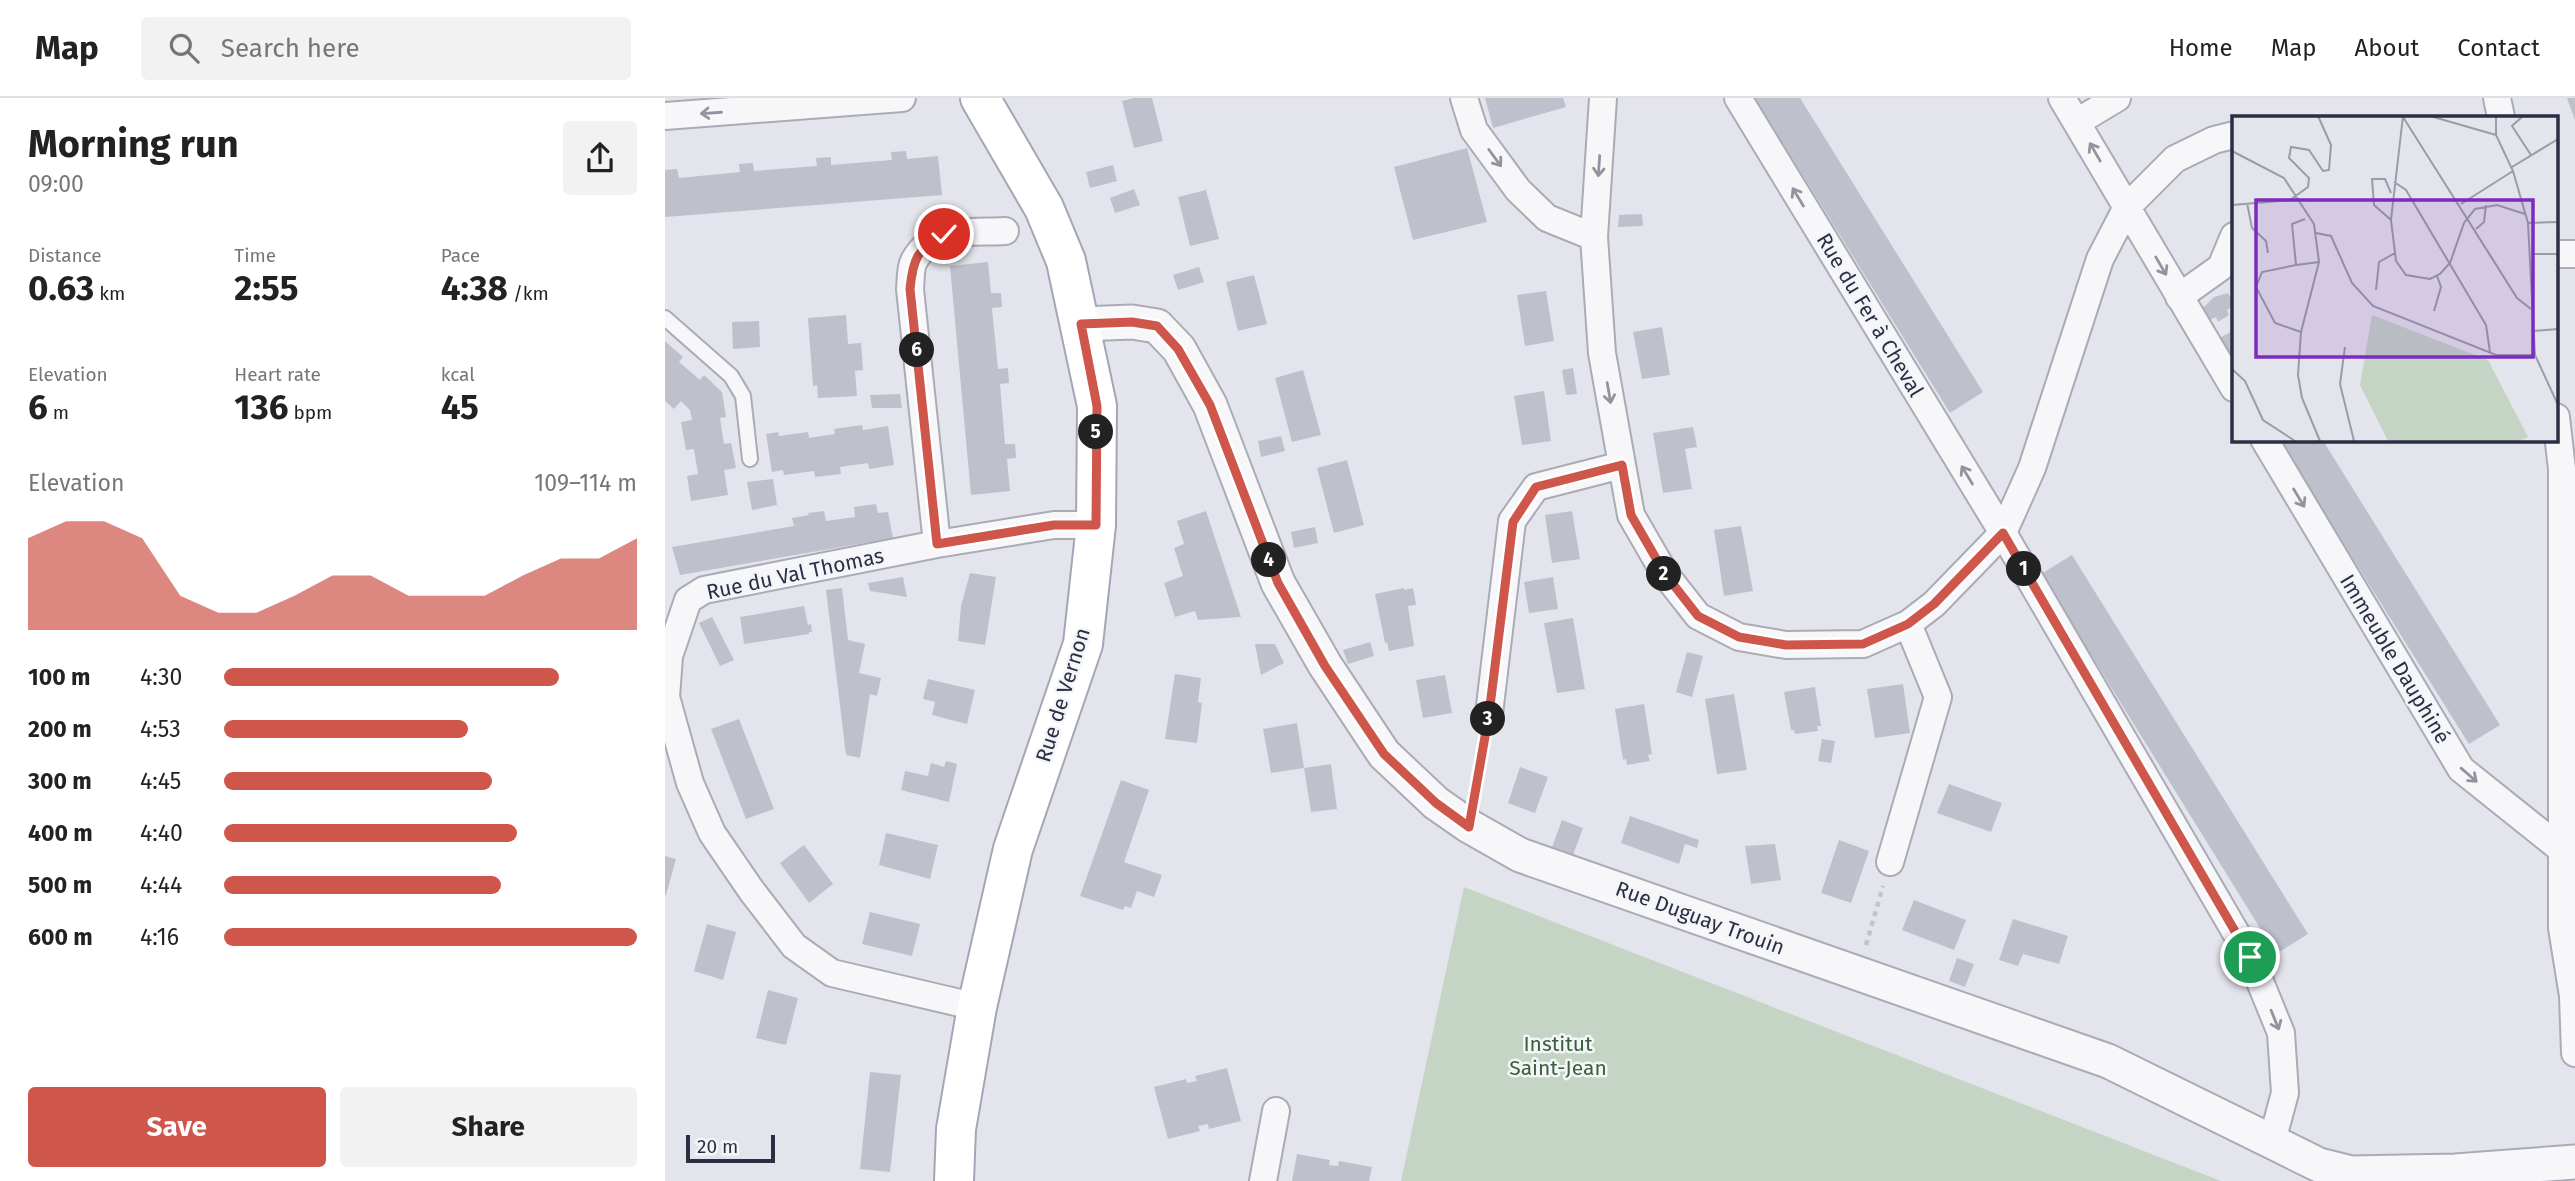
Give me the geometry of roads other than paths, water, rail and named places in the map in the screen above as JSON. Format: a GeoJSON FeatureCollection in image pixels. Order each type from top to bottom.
{"type":"FeatureCollection","features":[{"type":"Feature","properties":{"kind":"main road","name":"Rue de Vernon"},"geometry":{"type":"LineString","coordinates":[[954,1181],[956,1129],[977,1007],[1013,849],[1083,644],[1096,525],[1097,406],[1066,261],[1044,208],[980,98]]}},
{"type":"Feature","properties":{"kind":"street"},"geometry":{"type":"LineString","coordinates":[[665,116],[902,98]]}},
{"type":"Feature","properties":{"kind":"street"},"geometry":{"type":"LineString","coordinates":[[1464,98],[1474,130],[1518,190],[1547,218],[1594,237]]}},
{"type":"Feature","properties":{"kind":"street"},"geometry":{"type":"LineString","coordinates":[[1603,98],[1594,237],[1602,353],[1631,515],[1665,574],[1698,616],[1739,637],[1786,645],[1863,644],[1908,624],[1934,604],[2003,533],[2032,468],[2100,259],[2127,207],[2175,159],[2214,140],[2232,136]]}},
{"type":"Feature","properties":{"kind":"street","name":"Rue du Fer à Cheval"},"geometry":{"type":"LineString","coordinates":[[1738,98],[2003,533],[2250,957],[2281,1033],[2285,1093],[2272,1141]]}},
{"type":"Feature","properties":{"kind":"street"},"geometry":{"type":"LineString","coordinates":[[2062,98],[2232,385]]}},
{"type":"Feature","properties":{"kind":"street"},"geometry":{"type":"LineString","coordinates":[[2077,122],[2117,98]]}},
{"type":"Feature","properties":{"kind":"street"},"geometry":{"type":"LineString","coordinates":[[2497,98],[2501,116]]}},
{"type":"Feature","properties":{"kind":"street"},"geometry":{"type":"LineString","coordinates":[[937,544],[910,289],[912,263],[928,243],[944,234],[1005,232]]}},
{"type":"Feature","properties":{"kind":"street"},"geometry":{"type":"LineString","coordinates":[[2179,297],[2221,267],[2232,241]]}},
{"type":"Feature","properties":{"kind":"street"},"geometry":{"type":"LineString","coordinates":[[2557,254],[2575,254]]}},
{"type":"Feature","properties":{"kind":"street","name":"Rue Duguay Trouin"},"geometry":{"type":"LineString","coordinates":[[1081,324],[1132,322],[1157,326],[1178,349],[1210,405],[1278,583],[1325,666],[1384,754],[1436,803],[1469,827],[1520,855],[2108,1061],[2319,1165],[2351,1173],[2455,1171],[2575,1162]]}},
{"type":"Feature","properties":{"kind":"street"},"geometry":{"type":"LineString","coordinates":[[2557,422],[2569,469],[2561,849],[2562,928],[2574,996],[2575,1053]]}},
{"type":"Feature","properties":{"kind":"street","name":"Immeuble Dauphiné"},"geometry":{"type":"LineString","coordinates":[[2265,441],[2461,769],[2561,849]]}},
{"type":"Feature","properties":{"kind":"street"},"geometry":{"type":"LineString","coordinates":[[1489,714],[1513,522],[1536,487],[1622,465]]}},
{"type":"Feature","properties":{"kind":"street","name":"Rue du Val Thomas"},"geometry":{"type":"LineString","coordinates":[[977,1007],[832,973],[795,946],[751,890],[712,833],[690,783],[666,697],[669,656],[688,600],[704,590],[937,544],[1054,525],[1096,525]]}},
{"type":"Feature","properties":{"kind":"street"},"geometry":{"type":"LineString","coordinates":[[1890,862],[1938,697],[1908,624]]}},
{"type":"Feature","properties":{"kind":"street"},"geometry":{"type":"LineString","coordinates":[[1263,1181],[1276,1111]]}},
{"type":"Feature","properties":{"kind":"lane"},"geometry":{"type":"LineString","coordinates":[[665,318],[731,376],[743,396],[750,459]]}},
{"type":"Feature","properties":{"kind":"park label","name":"Institut Saint-Jean"},"geometry":{"type":"Point","coordinates":[1558,1056]}}]}
